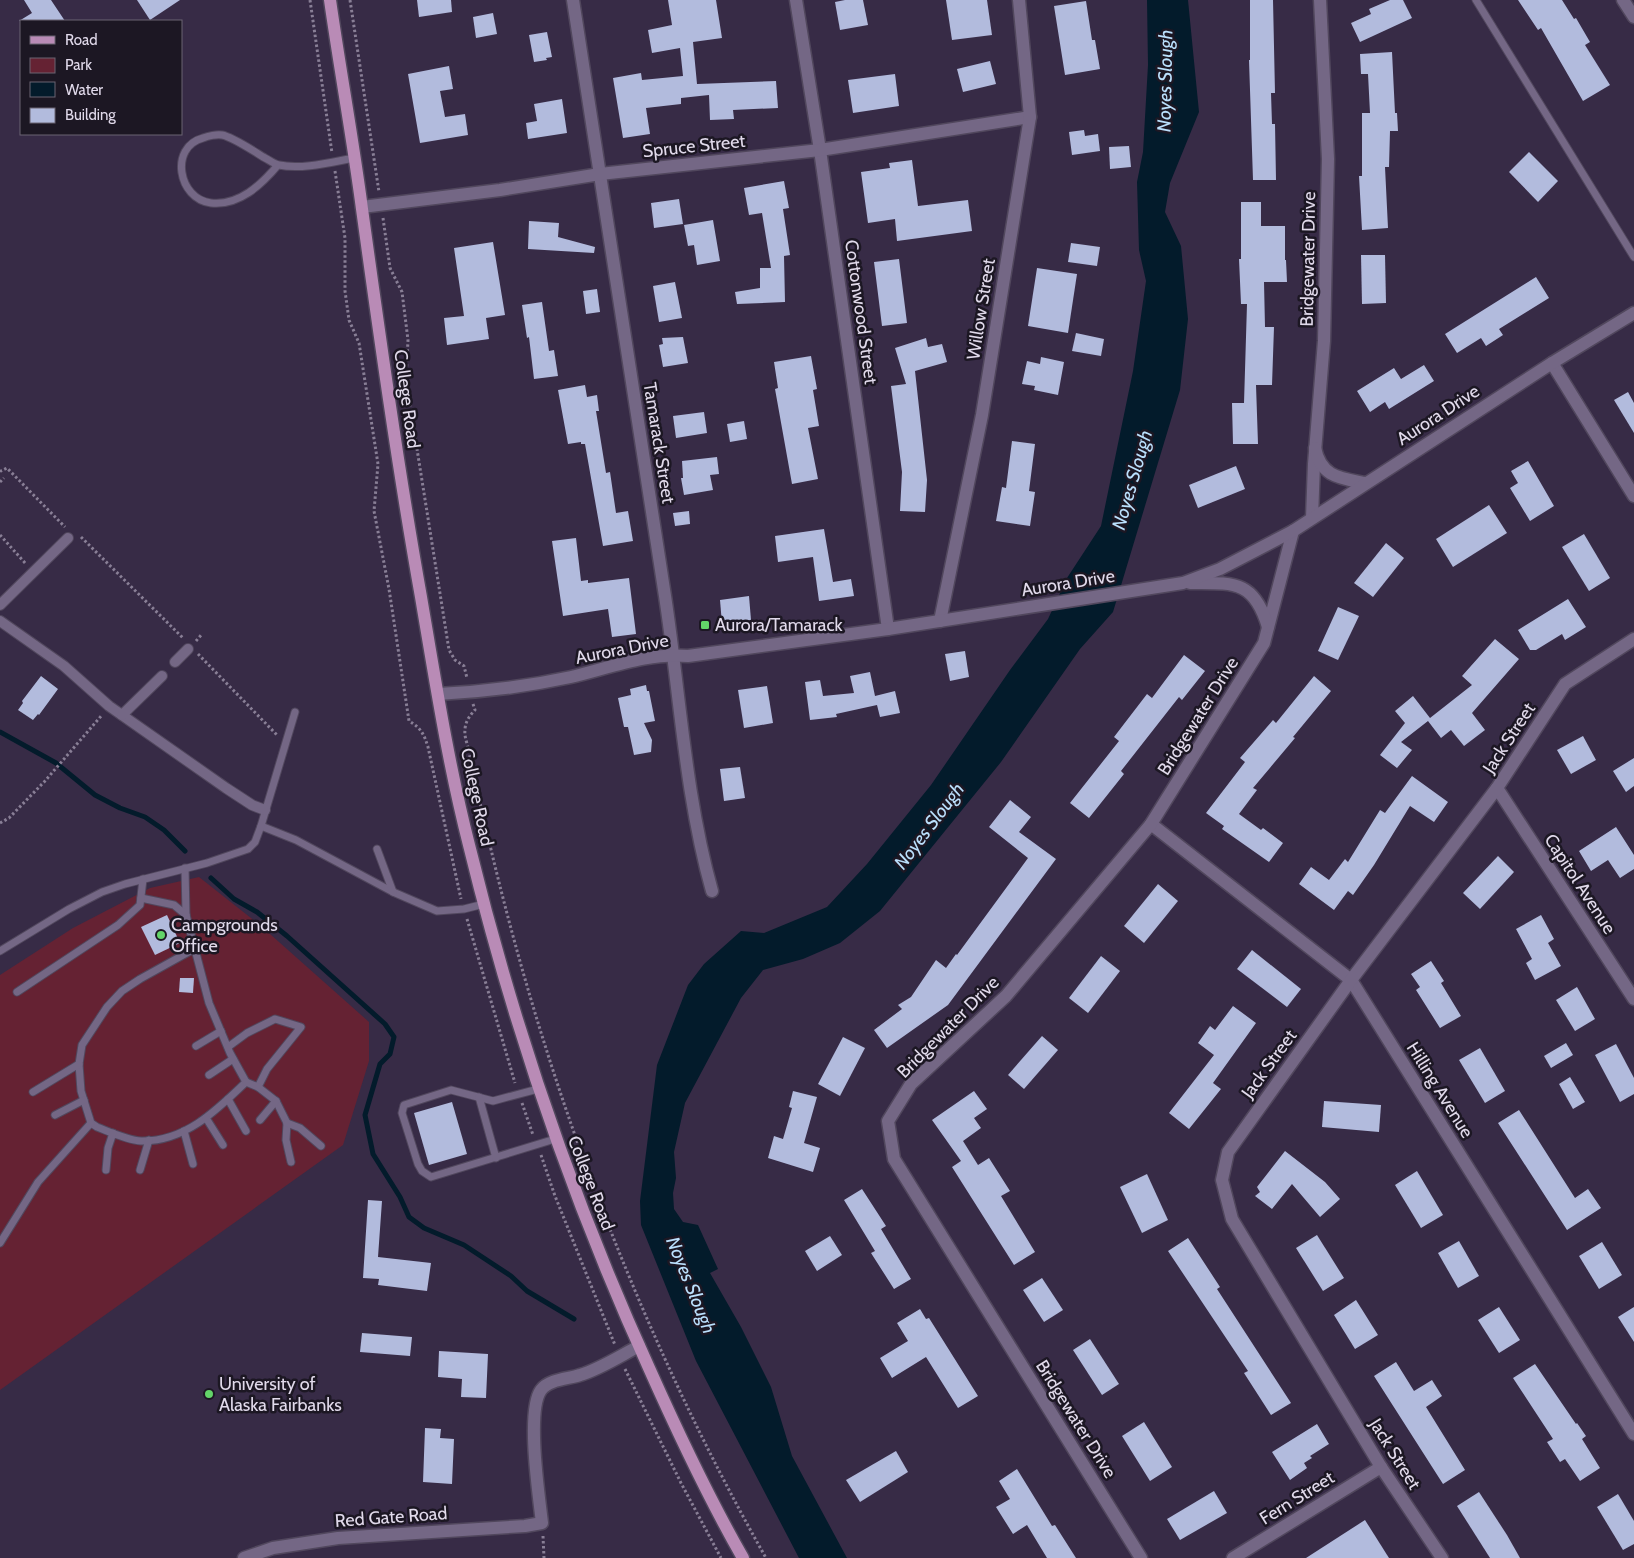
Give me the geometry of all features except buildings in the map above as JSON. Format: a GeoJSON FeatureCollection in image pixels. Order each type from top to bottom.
{"type":"FeatureCollection","features":[{"type":"Feature","properties":{"kind":"main road","name":"College Road"},"geometry":{"type":"LineString","coordinates":[[330,0],[362,207],[392,423],[438,694],[468,841],[484,904],[538,1090],[595,1243],[684,1447],[743,1558]]}},
{"type":"Feature","properties":{"kind":"street","name":"Tamarack Street"},"geometry":{"type":"LineString","coordinates":[[573,0],[674,654],[688,773],[702,856],[712,891]]}},
{"type":"Feature","properties":{"kind":"street","name":"Cottonwood Street"},"geometry":{"type":"LineString","coordinates":[[796,0],[820,150],[888,629]]}},
{"type":"Feature","properties":{"kind":"street","name":"Willow Street"},"geometry":{"type":"LineString","coordinates":[[940,621],[982,415],[1030,117],[1019,0]]}},
{"type":"Feature","properties":{"kind":"street","name":"Bridgewater Drive"},"geometry":{"type":"LineString","coordinates":[[1312,518],[1315,448],[1324,341],[1328,159],[1320,0]]}},
{"type":"Feature","properties":{"kind":"street"},"geometry":{"type":"LineString","coordinates":[[1623,0],[1634,17]]}},
{"type":"Feature","properties":{"kind":"street","name":"Spruce Street"},"geometry":{"type":"LineString","coordinates":[[362,207],[500,190],[600,174],[820,150],[1030,117]]}},
{"type":"Feature","properties":{"kind":"street","name":"Aurora Drive"},"geometry":{"type":"LineString","coordinates":[[438,694],[470,692],[570,677],[674,654],[688,656],[888,629],[1183,583],[1220,569],[1293,531],[1552,363],[1634,313]]}},
{"type":"Feature","properties":{"kind":"street"},"geometry":{"type":"LineString","coordinates":[[1552,363],[1634,496]]}},
{"type":"Feature","properties":{"kind":"street"},"geometry":{"type":"LineString","coordinates":[[1315,448],[1317,459],[1325,470],[1340,478],[1365,483]]}},
{"type":"Feature","properties":{"kind":"street","name":"Bridgewater Drive"},"geometry":{"type":"LineString","coordinates":[[1141,1558],[894,1159],[888,1121],[911,1084],[1006,996],[1151,824],[1264,643],[1293,531]]}},
{"type":"Feature","properties":{"kind":"street"},"geometry":{"type":"LineString","coordinates":[[0,605],[70,536]]}},
{"type":"Feature","properties":{"kind":"street"},"geometry":{"type":"LineString","coordinates":[[1183,583],[1230,584],[1252,594],[1264,611],[1268,627]]}},
{"type":"Feature","properties":{"kind":"street"},"geometry":{"type":"LineString","coordinates":[[0,621],[64,666],[109,706],[226,788],[252,805],[265,810]]}},
{"type":"Feature","properties":{"kind":"street","name":"Jack Street"},"geometry":{"type":"LineString","coordinates":[[1442,1558],[1380,1467],[1232,1219],[1222,1180],[1228,1152],[1352,980],[1497,788],[1565,684],[1634,639]]}},
{"type":"Feature","properties":{"kind":"street"},"geometry":{"type":"LineString","coordinates":[[175,662],[190,647]]}},
{"type":"Feature","properties":{"kind":"street"},"geometry":{"type":"LineString","coordinates":[[122,715],[162,676]]}},
{"type":"Feature","properties":{"kind":"street","name":"Capitol Avenue"},"geometry":{"type":"LineString","coordinates":[[1497,788],[1634,999]]}},
{"type":"Feature","properties":{"kind":"street","name":"Hilling Avenue"},"geometry":{"type":"LineString","coordinates":[[1151,824],[1352,980],[1634,1434]]}},
{"type":"Feature","properties":{"kind":"street"},"geometry":{"type":"LineString","coordinates":[[542,1523],[537,1470],[535,1415],[537,1401],[542,1389],[555,1381],[581,1375],[639,1346]]}},
{"type":"Feature","properties":{"kind":"street","name":"Fern Street"},"geometry":{"type":"LineString","coordinates":[[1233,1558],[1380,1467]]}},
{"type":"Feature","properties":{"kind":"street","name":"Red Gate Road"},"geometry":{"type":"LineString","coordinates":[[244,1558],[273,1548],[338,1538],[525,1526],[542,1523]]}},
{"type":"Feature","properties":{"kind":"lane"},"geometry":{"type":"LineString","coordinates":[[1476,0],[1634,257]]}},
{"type":"Feature","properties":{"kind":"lane"},"geometry":{"type":"LineString","coordinates":[[278,165],[262,184],[242,196],[225,202],[212,203],[200,200],[190,193],[184,183],[181,171],[182,156],[188,146],[202,138],[221,134],[245,145],[278,165],[306,166],[354,158]]}},
{"type":"Feature","properties":{"kind":"lane"},"geometry":{"type":"LineString","coordinates":[[0,951],[69,909],[102,892],[248,849],[255,842],[261,826],[295,712]]}},
{"type":"Feature","properties":{"kind":"lane"},"geometry":{"type":"LineString","coordinates":[[261,826],[296,840],[394,892],[437,910],[464,909],[484,904]]}},
{"type":"Feature","properties":{"kind":"lane"},"geometry":{"type":"LineString","coordinates":[[377,849],[394,892]]}},
{"type":"Feature","properties":{"kind":"lane"},"geometry":{"type":"LineString","coordinates":[[185,868],[186,915],[209,1003],[233,1059],[246,1082],[258,1087],[276,1101],[287,1123],[286,1140],[290,1162]]}},
{"type":"Feature","properties":{"kind":"lane"},"geometry":{"type":"LineString","coordinates":[[17,992],[118,925],[140,905],[143,879]]}},
{"type":"Feature","properties":{"kind":"lane"},"geometry":{"type":"LineString","coordinates":[[141,898],[174,906],[186,915]]}},
{"type":"Feature","properties":{"kind":"lane"},"geometry":{"type":"LineString","coordinates":[[194,949],[140,978],[122,991],[107,1007],[82,1045],[80,1064],[81,1090],[91,1123],[113,1133],[141,1141],[174,1137],[206,1118],[246,1082]]}},
{"type":"Feature","properties":{"kind":"lane"},"geometry":{"type":"LineString","coordinates":[[228,1048],[247,1033],[275,1019],[301,1027],[267,1069],[258,1087]]}},
{"type":"Feature","properties":{"kind":"lane"},"geometry":{"type":"LineString","coordinates":[[196,1046],[221,1031]]}},
{"type":"Feature","properties":{"kind":"lane"},"geometry":{"type":"LineString","coordinates":[[209,1075],[233,1059]]}},
{"type":"Feature","properties":{"kind":"lane"},"geometry":{"type":"LineString","coordinates":[[33,1092],[80,1064]]}},
{"type":"Feature","properties":{"kind":"lane"},"geometry":{"type":"LineString","coordinates":[[538,1090],[493,1101],[452,1090],[404,1105],[402,1113],[418,1164],[422,1171],[431,1177],[555,1139]]}},
{"type":"Feature","properties":{"kind":"lane"},"geometry":{"type":"LineString","coordinates":[[478,1098],[496,1158]]}},
{"type":"Feature","properties":{"kind":"lane"},"geometry":{"type":"LineString","coordinates":[[228,1099],[246,1131]]}},
{"type":"Feature","properties":{"kind":"lane"},"geometry":{"type":"LineString","coordinates":[[55,1115],[84,1100]]}},
{"type":"Feature","properties":{"kind":"lane"},"geometry":{"type":"LineString","coordinates":[[260,1120],[276,1101]]}},
{"type":"Feature","properties":{"kind":"lane"},"geometry":{"type":"LineString","coordinates":[[206,1118],[223,1146]]}},
{"type":"Feature","properties":{"kind":"lane"},"geometry":{"type":"LineString","coordinates":[[0,1243],[38,1182],[91,1123]]}},
{"type":"Feature","properties":{"kind":"lane"},"geometry":{"type":"LineString","coordinates":[[287,1123],[300,1128],[321,1146]]}},
{"type":"Feature","properties":{"kind":"lane"},"geometry":{"type":"LineString","coordinates":[[184,1131],[193,1164]]}},
{"type":"Feature","properties":{"kind":"lane"},"geometry":{"type":"LineString","coordinates":[[106,1170],[108,1148],[113,1133]]}},
{"type":"Feature","properties":{"kind":"lane"},"geometry":{"type":"LineString","coordinates":[[140,1170],[149,1140]]}},
{"type":"Feature","properties":{"kind":"path"},"geometry":{"type":"LineString","coordinates":[[350,0],[390,268],[402,292],[408,340],[406,380],[449,650],[455,660],[464,666],[475,710],[467,721],[464,730],[473,774],[516,947],[536,1020],[600,1202],[651,1326],[712,1456],[766,1558]]}},
{"type":"Feature","properties":{"kind":"path"},"geometry":{"type":"LineString","coordinates":[[0,470],[7,468],[70,536],[77,533],[276,735],[288,740]]}},
{"type":"Feature","properties":{"kind":"path"},"geometry":{"type":"LineString","coordinates":[[0,482],[4,478]]}},
{"type":"Feature","properties":{"kind":"path"},"geometry":{"type":"LineString","coordinates":[[0,535],[33,572]]}},
{"type":"Feature","properties":{"kind":"path"},"geometry":{"type":"LineString","coordinates":[[0,823],[9,818],[44,781],[109,706]]}},
{"type":"Feature","properties":{"kind":"path"},"geometry":{"type":"LineString","coordinates":[[542,1523],[544,1558]]}},
{"type":"Feature","properties":{"kind":"green space"},"geometry":{"type":"Polygon","coordinates":[[[199,877],[261,926],[369,1022],[369,1061],[343,1145],[0,1390],[0,975],[73,928],[150,888],[199,877]]]}},
{"type":"Feature","properties":{"kind":"water","name":"Noyes Slough"},"geometry":{"type":"Polygon","coordinates":[[[1147,0],[1188,0],[1199,112],[1170,183],[1165,212],[1181,246],[1188,319],[1180,390],[1113,612],[1080,649],[1001,762],[880,911],[840,943],[803,959],[763,970],[741,998],[685,1103],[674,1152],[676,1178],[673,1193],[674,1209],[683,1222],[698,1225],[718,1269],[710,1273],[741,1327],[771,1387],[792,1456],[847,1558],[799,1558],[696,1361],[641,1225],[640,1201],[657,1065],[688,985],[704,964],[741,931],[764,933],[827,907],[867,864],[931,785],[1010,670],[1048,619],[1067,578],[1101,526],[1133,371],[1146,281],[1139,250],[1137,182],[1143,152],[1148,65],[1147,0]]]}},
{"type":"Feature","properties":{"kind":"waterway"},"geometry":{"type":"LineString","coordinates":[[0,732],[56,763],[95,795],[120,808],[145,817],[164,830],[185,851]]}},
{"type":"Feature","properties":{"kind":"waterway"},"geometry":{"type":"LineString","coordinates":[[211,878],[234,899],[257,912],[287,936],[385,1024],[394,1037],[390,1054],[380,1064],[365,1115],[373,1154],[400,1197],[409,1217],[424,1228],[464,1245],[511,1276],[527,1291],[574,1319]]}},
{"type":"Feature","properties":{"kind":"place","name":"Aurora/Tamarack"},"geometry":{"type":"Point","coordinates":[705,625]}},
{"type":"Feature","properties":{"kind":"place","name":"Campgrounds Office"},"geometry":{"type":"Point","coordinates":[161,935]}},
{"type":"Feature","properties":{"kind":"place","name":"University of Alaska Fairbanks"},"geometry":{"type":"Point","coordinates":[209,1394]}}]}
